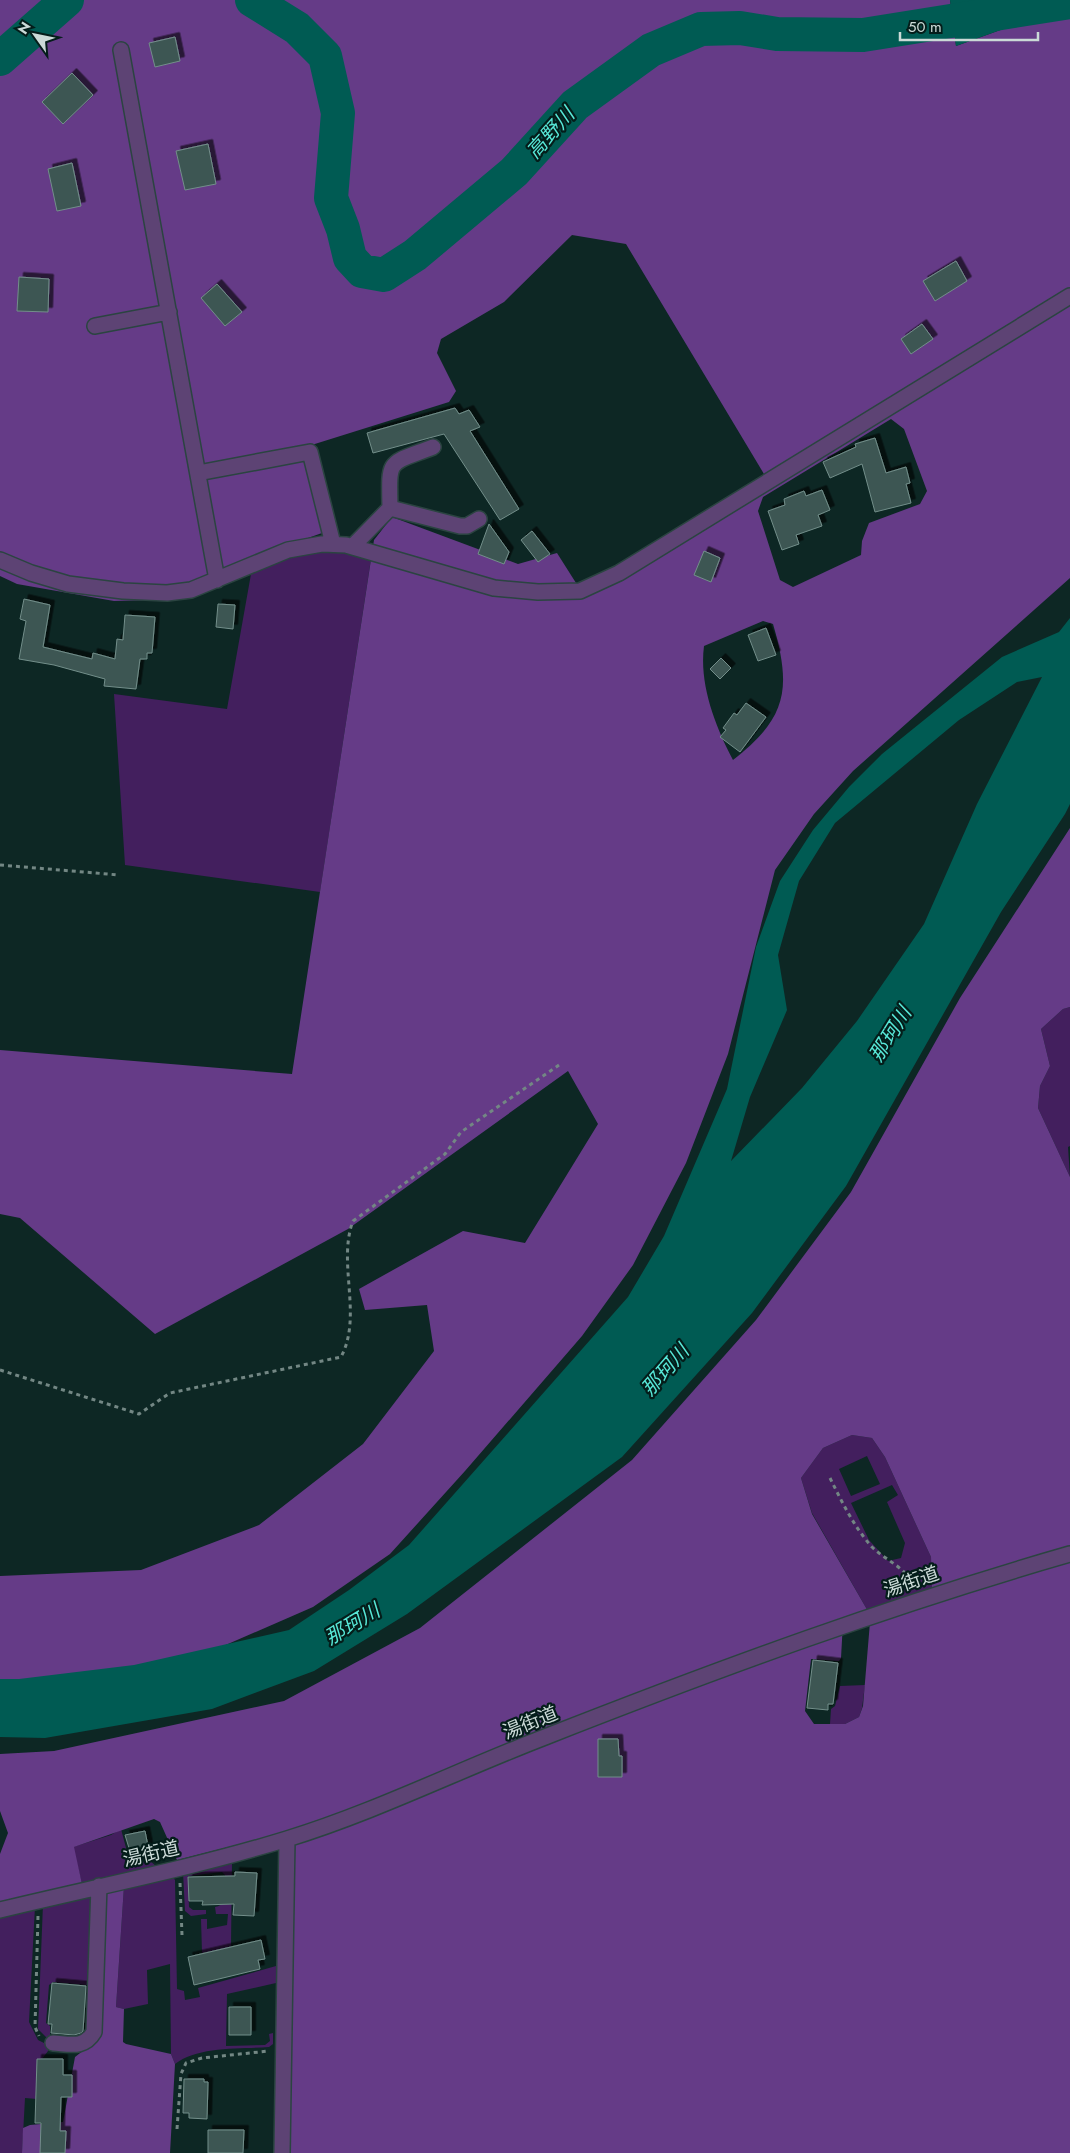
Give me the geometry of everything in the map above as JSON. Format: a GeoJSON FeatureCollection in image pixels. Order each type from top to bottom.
{"type":"FeatureCollection","features":[{"type":"Feature","properties":{"kind":"street"},"geometry":{"type":"LineString","coordinates":[[121,50],[217,580]]}},
{"type":"Feature","properties":{"kind":"street"},"geometry":{"type":"LineString","coordinates":[[0,560],[31,573],[68,584],[167,594],[191,590],[288,550],[333,544],[352,547],[494,588],[538,592],[580,591],[619,574],[1070,296]]}},
{"type":"Feature","properties":{"kind":"street"},"geometry":{"type":"LineString","coordinates":[[95,326],[169,312]]}},
{"type":"Feature","properties":{"kind":"street"},"geometry":{"type":"LineString","coordinates":[[352,547],[390,508],[390,471],[395,462],[433,447]]}},
{"type":"Feature","properties":{"kind":"street"},"geometry":{"type":"LineString","coordinates":[[198,473],[310,452],[333,544]]}},
{"type":"Feature","properties":{"kind":"street"},"geometry":{"type":"LineString","coordinates":[[390,508],[460,526],[467,526],[479,519]]}},
{"type":"Feature","properties":{"kind":"street","name":"湯街道"},"geometry":{"type":"LineString","coordinates":[[0,1910],[287,1839],[399,1798],[543,1738],[829,1630],[970,1582],[1070,1554]]}},
{"type":"Feature","properties":{"kind":"street"},"geometry":{"type":"LineString","coordinates":[[282,2153],[287,1839]]}},
{"type":"Feature","properties":{"kind":"street"},"geometry":{"type":"LineString","coordinates":[[53,2043],[82,2044],[89,2040],[94,2032],[99,1886]]}},
{"type":"Feature","properties":{"kind":"path"},"geometry":{"type":"LineString","coordinates":[[0,865],[120,875]]}},
{"type":"Feature","properties":{"kind":"path"},"geometry":{"type":"LineString","coordinates":[[0,1370],[139,1414],[170,1393],[341,1357],[348,1332],[350,1282],[348,1235],[353,1221],[445,1154],[461,1132],[559,1065]]}},
{"type":"Feature","properties":{"kind":"path"},"geometry":{"type":"LineString","coordinates":[[830,1478],[861,1533],[874,1548],[903,1570],[912,1583],[918,1600]]}},
{"type":"Feature","properties":{"kind":"path"},"geometry":{"type":"LineString","coordinates":[[179,1867],[182,1935]]}},
{"type":"Feature","properties":{"kind":"path"},"geometry":{"type":"LineString","coordinates":[[39,1900],[35,2027],[39,2036],[53,2043]]}},
{"type":"Feature","properties":{"kind":"path"},"geometry":{"type":"LineString","coordinates":[[177,2129],[180,2074],[186,2063],[202,2058],[283,2050]]}},
{"type":"Feature","properties":{"kind":"shaded area"},"geometry":{"type":"Polygon","coordinates":[[[0,0],[950,0],[956,46],[1006,28],[1070,18],[1070,578],[853,771],[814,814],[775,870],[728,1054],[686,1163],[633,1265],[582,1336],[390,1554],[313,1607],[189,1661],[0,1691],[0,1576],[141,1570],[259,1525],[363,1444],[434,1351],[427,1305],[365,1310],[359,1289],[463,1231],[525,1243],[598,1124],[568,1071],[348,1229],[155,1334],[20,1218],[0,1214],[0,1050],[292,1074],[374,540],[392,517],[518,564],[557,553],[583,594],[770,484],[626,244],[572,235],[504,302],[441,339],[437,353],[456,391],[449,402],[302,448],[322,533],[227,567],[190,599],[114,601],[17,584],[0,576],[0,0]],[[891,419],[763,497],[758,511],[780,580],[793,587],[861,555],[862,541],[869,523],[920,504],[927,491],[904,429],[891,419]],[[763,621],[704,646],[703,660],[706,690],[720,733],[733,760],[765,730],[774,716],[780,701],[783,685],[779,647],[773,624],[763,621]]]}},
{"type":"Feature","properties":{"kind":"shaded area"},"geometry":{"type":"Polygon","coordinates":[[[324,550],[355,553],[371,559],[320,892],[125,865],[114,694],[227,709],[251,574],[287,559],[324,550]]]}},
{"type":"Feature","properties":{"kind":"shaded area"},"geometry":{"type":"Polygon","coordinates":[[[1070,828],[1070,1007],[1063,1009],[1041,1029],[1050,1066],[1040,1086],[1038,1108],[1070,1177],[1070,2153],[289,2153],[291,1831],[177,1860],[160,1822],[154,1819],[74,1847],[82,1884],[0,1903],[0,1854],[8,1833],[0,1811],[0,1754],[54,1751],[284,1701],[420,1628],[632,1460],[756,1320],[851,1192],[960,998],[1070,828]],[[852,1435],[823,1448],[801,1478],[812,1514],[869,1613],[843,1622],[841,1658],[839,1661],[811,1659],[805,1711],[814,1724],[845,1724],[859,1717],[863,1706],[870,1622],[932,1591],[931,1557],[885,1457],[872,1438],[852,1435]]]}},
{"type":"Feature","properties":{"kind":"shaded area"},"geometry":{"type":"Polygon","coordinates":[[[1070,1007],[1070,1146],[1068,1147],[1070,1177],[1038,1108],[1040,1086],[1050,1066],[1041,1029],[1063,1009],[1070,1007]]]}},
{"type":"Feature","properties":{"kind":"shaded area"},"geometry":{"type":"Polygon","coordinates":[[[852,1435],[872,1438],[885,1457],[931,1557],[932,1591],[869,1613],[812,1513],[801,1478],[823,1448],[852,1435]],[[867,1456],[839,1469],[851,1496],[880,1484],[867,1456]],[[892,1485],[851,1503],[869,1540],[888,1561],[901,1558],[905,1543],[887,1502],[898,1495],[892,1485]]]}},
{"type":"Feature","properties":{"kind":"shaded area"},"geometry":{"type":"Polygon","coordinates":[[[865,1685],[859,1717],[845,1724],[830,1724],[831,1709],[835,1706],[840,1686],[865,1685]]]}},
{"type":"Feature","properties":{"kind":"shaded area"},"geometry":{"type":"Polygon","coordinates":[[[121,1829],[130,1863],[150,1861],[156,1866],[82,1884],[73,1847],[111,1835],[121,1829]]]}},
{"type":"Feature","properties":{"kind":"shaded area"},"geometry":{"type":"Polygon","coordinates":[[[232,1861],[231,1946],[228,1947],[229,1958],[218,1954],[216,1950],[202,1953],[201,1919],[207,1919],[207,1929],[227,1925],[228,1914],[216,1914],[215,1907],[220,1906],[225,1899],[225,1875],[222,1872],[188,1876],[189,1907],[193,1910],[206,1910],[206,1914],[191,1916],[185,1911],[183,1872],[232,1861]]]}},
{"type":"Feature","properties":{"kind":"shaded area"},"geometry":{"type":"Polygon","coordinates":[[[171,1875],[175,1880],[177,1989],[184,1991],[185,2000],[200,1997],[198,1988],[276,1966],[276,1983],[227,1994],[226,2046],[265,2045],[270,2041],[269,2034],[273,2033],[273,2044],[269,2047],[207,2051],[184,2058],[175,2064],[171,2054],[170,1964],[147,1970],[148,2004],[124,2009],[116,2007],[124,1886],[171,1875]]]}},
{"type":"Feature","properties":{"kind":"shaded area"},"geometry":{"type":"Polygon","coordinates":[[[124,1886],[116,2007],[124,2009],[123,2042],[171,2054],[175,2064],[170,2153],[22,2153],[23,2128],[30,2125],[63,2122],[75,2057],[93,2043],[103,1894],[124,1886]]]}},
{"type":"Feature","properties":{"kind":"shaded area"},"geometry":{"type":"Polygon","coordinates":[[[94,1892],[92,2011],[86,2010],[87,1985],[53,1982],[49,1985],[46,2023],[50,2026],[50,2037],[46,2037],[38,2029],[43,1904],[94,1892]]]}},
{"type":"Feature","properties":{"kind":"shaded area"},"geometry":{"type":"Polygon","coordinates":[[[35,1906],[29,2022],[38,2040],[48,2045],[48,2051],[39,2063],[37,2099],[25,2098],[22,2153],[0,2153],[0,1915],[35,1906]]]}},
{"type":"Feature","properties":{"kind":"water"},"geometry":{"type":"Polygon","coordinates":[[[950,0],[1070,0],[1070,18],[1006,28],[956,46],[950,0]]]}},
{"type":"Feature","properties":{"kind":"water","name":"那珂川"},"geometry":{"type":"Polygon","coordinates":[[[1070,618],[1070,804],[1065,814],[1001,912],[846,1186],[752,1313],[622,1457],[407,1614],[314,1671],[212,1709],[45,1738],[0,1737],[0,1679],[19,1679],[134,1665],[289,1630],[349,1590],[409,1545],[628,1297],[664,1236],[727,1089],[756,947],[780,881],[813,830],[849,787],[882,754],[1002,657],[1059,632],[1070,618]],[[1042,677],[1017,682],[959,720],[835,823],[799,881],[778,955],[787,1010],[750,1097],[731,1161],[802,1088],[857,1021],[924,924],[977,804],[1042,677]]]}},
{"type":"Feature","properties":{"kind":"building"},"geometry":{"type":"Polygon","coordinates":[[[175,37],[180,61],[155,67],[149,43],[175,37]]]}},
{"type":"Feature","properties":{"kind":"building"},"geometry":{"type":"Polygon","coordinates":[[[72,73],[93,95],[63,124],[42,102],[72,73]]]}},
{"type":"Feature","properties":{"kind":"building"},"geometry":{"type":"Polygon","coordinates":[[[208,144],[216,184],[185,190],[176,151],[208,144]]]}},
{"type":"Feature","properties":{"kind":"building"},"geometry":{"type":"Polygon","coordinates":[[[72,163],[81,206],[57,211],[48,169],[72,163]]]}},
{"type":"Feature","properties":{"kind":"building"},"geometry":{"type":"Polygon","coordinates":[[[956,261],[967,281],[935,301],[923,281],[956,261]]]}},
{"type":"Feature","properties":{"kind":"building"},"geometry":{"type":"Polygon","coordinates":[[[19,277],[49,279],[48,312],[17,311],[19,277]]]}},
{"type":"Feature","properties":{"kind":"building"},"geometry":{"type":"Polygon","coordinates":[[[217,284],[242,312],[225,326],[201,298],[217,284]]]}},
{"type":"Feature","properties":{"kind":"building"},"geometry":{"type":"Polygon","coordinates":[[[922,324],[933,339],[911,354],[901,339],[922,324]]]}},
{"type":"Feature","properties":{"kind":"building"},"geometry":{"type":"Polygon","coordinates":[[[455,408],[459,414],[469,410],[480,427],[470,431],[519,509],[500,520],[444,434],[373,453],[367,433],[455,408]]]}},
{"type":"Feature","properties":{"kind":"building"},"geometry":{"type":"Polygon","coordinates":[[[875,438],[886,473],[906,467],[910,483],[906,484],[911,503],[875,512],[862,464],[830,478],[823,462],[856,447],[855,444],[875,438]]]}},
{"type":"Feature","properties":{"kind":"building"},"geometry":{"type":"Polygon","coordinates":[[[822,490],[830,510],[818,515],[822,526],[796,535],[799,544],[782,550],[768,511],[785,505],[784,499],[804,491],[806,496],[822,490]]]}},
{"type":"Feature","properties":{"kind":"building"},"geometry":{"type":"Polygon","coordinates":[[[489,524],[509,552],[504,564],[478,554],[489,524]]]}},
{"type":"Feature","properties":{"kind":"building"},"geometry":{"type":"Polygon","coordinates":[[[532,531],[550,554],[538,562],[521,540],[532,531]]]}},
{"type":"Feature","properties":{"kind":"building"},"geometry":{"type":"Polygon","coordinates":[[[704,551],[720,558],[711,582],[694,575],[704,551]]]}},
{"type":"Feature","properties":{"kind":"building"},"geometry":{"type":"Polygon","coordinates":[[[24,599],[50,605],[43,647],[92,659],[93,653],[115,659],[117,639],[123,640],[125,615],[155,617],[152,653],[147,653],[147,659],[140,659],[136,689],[104,686],[105,679],[54,665],[19,659],[26,621],[20,619],[24,599]]]}},
{"type":"Feature","properties":{"kind":"building"},"geometry":{"type":"Polygon","coordinates":[[[218,604],[235,605],[233,629],[216,627],[218,604]]]}},
{"type":"Feature","properties":{"kind":"building"},"geometry":{"type":"Polygon","coordinates":[[[766,628],[776,655],[758,661],[748,635],[766,628]]]}},
{"type":"Feature","properties":{"kind":"building"},"geometry":{"type":"Polygon","coordinates":[[[721,658],[731,668],[720,679],[710,669],[721,658]]]}},
{"type":"Feature","properties":{"kind":"building"},"geometry":{"type":"Polygon","coordinates":[[[746,703],[766,717],[740,752],[720,737],[726,730],[723,728],[734,713],[737,715],[746,703]]]}},
{"type":"Feature","properties":{"kind":"building"},"geometry":{"type":"Polygon","coordinates":[[[813,1660],[838,1663],[833,1704],[828,1704],[828,1710],[807,1708],[813,1660]]]}},
{"type":"Feature","properties":{"kind":"building"},"geometry":{"type":"Polygon","coordinates":[[[598,1739],[618,1739],[619,1756],[622,1756],[622,1777],[598,1777],[598,1739]]]}},
{"type":"Feature","properties":{"kind":"building"},"geometry":{"type":"Polygon","coordinates":[[[145,1831],[149,1851],[146,1852],[147,1858],[133,1861],[125,1835],[145,1831]]]}},
{"type":"Feature","properties":{"kind":"building"},"geometry":{"type":"Polygon","coordinates":[[[235,1872],[257,1873],[254,1916],[233,1915],[234,1904],[202,1905],[203,1901],[189,1901],[188,1877],[235,1876],[235,1872]]]}},
{"type":"Feature","properties":{"kind":"building"},"geometry":{"type":"Polygon","coordinates":[[[261,1940],[265,1959],[258,1960],[260,1969],[194,1985],[188,1957],[261,1940]]]}},
{"type":"Feature","properties":{"kind":"building"},"geometry":{"type":"Polygon","coordinates":[[[52,1983],[86,1986],[83,2031],[81,2033],[74,2035],[51,2033],[52,2024],[48,2024],[52,1983]]]}},
{"type":"Feature","properties":{"kind":"building"},"geometry":{"type":"Polygon","coordinates":[[[229,2007],[251,2007],[251,2035],[229,2035],[229,2007]]]}},
{"type":"Feature","properties":{"kind":"building"},"geometry":{"type":"Polygon","coordinates":[[[37,2059],[63,2059],[63,2075],[72,2075],[72,2097],[61,2097],[60,2131],[66,2131],[65,2153],[40,2153],[41,2123],[35,2123],[37,2059]]]}},
{"type":"Feature","properties":{"kind":"building"},"geometry":{"type":"Polygon","coordinates":[[[184,2079],[204,2079],[204,2082],[208,2082],[207,2119],[189,2118],[189,2113],[183,2113],[184,2079]]]}},
{"type":"Feature","properties":{"kind":"building"},"geometry":{"type":"Polygon","coordinates":[[[208,2130],[244,2130],[243,2153],[208,2153],[208,2130]]]}},
{"type":"Feature","properties":{"kind":"waterway","name":"高野川"},"geometry":{"type":"LineString","coordinates":[[0,59],[67,0]]}},
{"type":"Feature","properties":{"kind":"waterway","name":"高野川"},"geometry":{"type":"LineString","coordinates":[[252,0],[297,28],[325,56],[338,113],[331,198],[343,229],[350,258],[362,271],[384,275],[415,255],[514,172],[575,105],[651,50],[701,29],[740,28],[777,34],[863,35],[1070,2]]}}]}
